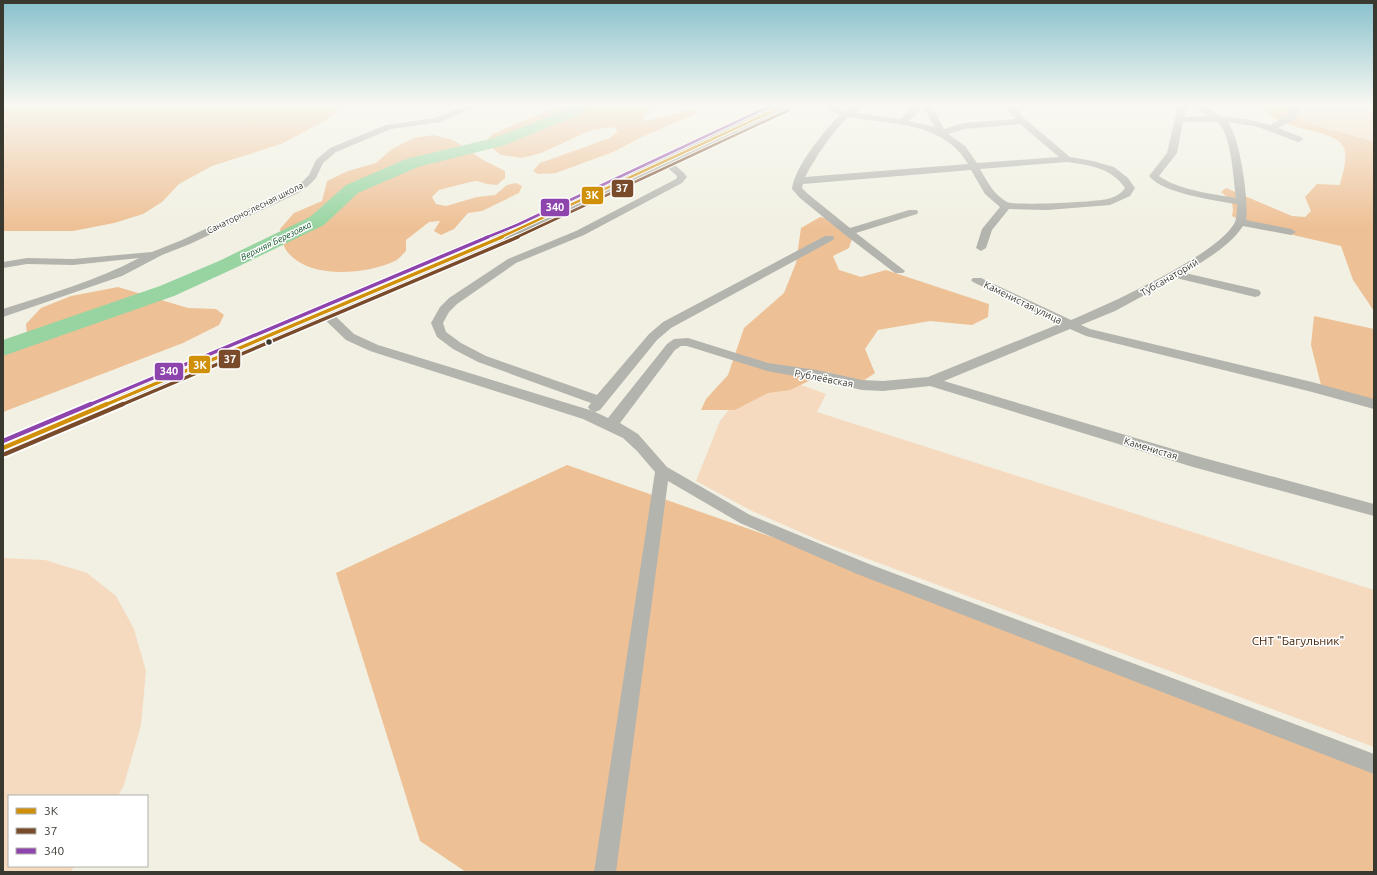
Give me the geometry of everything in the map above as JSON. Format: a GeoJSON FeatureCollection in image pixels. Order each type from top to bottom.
{"type":"FeatureCollection","features":[{"type":"Feature","properties":{"kind":"main road"},"geometry":{"type":"LineString","coordinates":[[3,448],[519,230],[698,146]]}},
{"type":"Feature","properties":{"kind":"street","name":"Санаторно-лесная школа"},"geometry":{"type":"LineString","coordinates":[[3,313],[118,274],[158,253],[193,239],[294,191],[313,176],[319,162],[333,150],[343,146]]}},
{"type":"Feature","properties":{"kind":"street"},"geometry":{"type":"LineString","coordinates":[[820,146],[798,181],[798,189],[804,196],[848,232],[899,271]]}},
{"type":"Feature","properties":{"kind":"street"},"geometry":{"type":"LineString","coordinates":[[798,181],[974,166],[1067,159],[1101,166],[1115,171],[1126,180],[1130,188],[1126,194],[1110,202],[1041,207],[1005,206],[989,191],[974,166],[959,146]]}},
{"type":"Feature","properties":{"kind":"street"},"geometry":{"type":"LineString","coordinates":[[1051,146],[1067,159]]}},
{"type":"Feature","properties":{"kind":"street"},"geometry":{"type":"LineString","coordinates":[[1173,146],[1172,153],[1154,176],[1157,180],[1181,189],[1242,202]]}},
{"type":"Feature","properties":{"kind":"street"},"geometry":{"type":"LineString","coordinates":[[1233,146],[1242,202],[1240,222],[1291,232]]}},
{"type":"Feature","properties":{"kind":"street"},"geometry":{"type":"LineString","coordinates":[[600,401],[508,369],[482,358],[457,346],[441,334],[437,323],[444,310],[453,301],[512,261],[594,227],[679,181],[682,177],[681,175],[665,161]]}},
{"type":"Feature","properties":{"kind":"street"},"geometry":{"type":"LineString","coordinates":[[981,248],[987,229],[1003,211],[1005,206]]}},
{"type":"Feature","properties":{"kind":"street"},"geometry":{"type":"LineString","coordinates":[[848,232],[913,212]]}},
{"type":"Feature","properties":{"kind":"street","name":"Тубсанаторий"},"geometry":{"type":"LineString","coordinates":[[1069,325],[1111,308],[1176,274],[1216,249],[1232,234],[1240,222]]}},
{"type":"Feature","properties":{"kind":"street"},"geometry":{"type":"LineString","coordinates":[[588,415],[654,337],[667,325],[830,238]]}},
{"type":"Feature","properties":{"kind":"street","name":"Санаторно-лесная школа"},"geometry":{"type":"LineString","coordinates":[[3,265],[27,261],[73,262],[158,253]]}},
{"type":"Feature","properties":{"kind":"street"},"geometry":{"type":"LineString","coordinates":[[1176,274],[1255,293]]}},
{"type":"Feature","properties":{"kind":"street","name":"Каменистая улица"},"geometry":{"type":"LineString","coordinates":[[977,280],[1069,325]]}},
{"type":"Feature","properties":{"kind":"street"},"geometry":{"type":"LineString","coordinates":[[324,312],[350,337],[368,345],[588,415],[611,424],[628,434],[662,471],[745,519],[863,569],[1374,764]]}},
{"type":"Feature","properties":{"kind":"street"},"geometry":{"type":"LineString","coordinates":[[1069,325],[1104,338],[1312,387],[1374,404]]}},
{"type":"Feature","properties":{"kind":"street","name":"Рублеёвская"},"geometry":{"type":"LineString","coordinates":[[611,424],[671,347],[678,342],[688,342],[767,367],[817,375],[862,386],[883,386],[930,381],[1069,325]]}},
{"type":"Feature","properties":{"kind":"street","name":"Каменистая"},"geometry":{"type":"LineString","coordinates":[[930,381],[1193,461],[1374,510]]}},
{"type":"Feature","properties":{"kind":"street"},"geometry":{"type":"LineString","coordinates":[[605,872],[662,471]]}},
{"type":"Feature","properties":{"kind":"green space","name":"СНТ \"Багульник\""},"geometry":{"type":"Polygon","coordinates":[[[760,370],[826,394],[817,412],[1374,590],[1374,747],[825,543],[750,510],[696,481],[720,421],[760,370]]]}},
{"type":"Feature","properties":{"kind":"green space"},"geometry":{"type":"Polygon","coordinates":[[[3,558],[45,560],[87,573],[116,596],[134,629],[146,671],[141,725],[124,785],[119,795],[8,795],[8,867],[74,867],[70,872],[3,872],[3,558]]]}},
{"type":"Feature","properties":{"kind":"shaded area"},"geometry":{"type":"Polygon","coordinates":[[[3,146],[275,146],[212,166],[179,184],[162,202],[143,214],[114,223],[73,231],[3,231],[3,146]]]}},
{"type":"Feature","properties":{"kind":"shaded area"},"geometry":{"type":"Polygon","coordinates":[[[398,146],[462,146],[483,160],[505,171],[505,178],[497,185],[477,181],[439,190],[432,197],[436,204],[446,206],[477,197],[495,195],[507,185],[516,183],[522,186],[519,193],[482,211],[468,213],[454,229],[441,235],[434,231],[440,221],[429,222],[406,240],[406,251],[398,259],[383,266],[353,272],[337,272],[308,266],[295,260],[285,248],[280,229],[294,213],[322,201],[327,181],[348,171],[376,163],[392,149],[398,146]]]}},
{"type":"Feature","properties":{"kind":"shaded area"},"geometry":{"type":"Polygon","coordinates":[[[490,146],[557,146],[541,153],[522,158],[501,155],[490,146]]]}},
{"type":"Feature","properties":{"kind":"shaded area"},"geometry":{"type":"Polygon","coordinates":[[[588,146],[625,146],[613,152],[556,173],[538,174],[533,171],[540,163],[588,146]]]}},
{"type":"Feature","properties":{"kind":"shaded area"},"geometry":{"type":"Polygon","coordinates":[[[1342,146],[1374,146],[1374,311],[1353,280],[1341,246],[1253,226],[1232,216],[1233,208],[1231,202],[1221,192],[1226,188],[1292,216],[1305,217],[1311,211],[1305,197],[1317,184],[1340,185],[1344,167],[1344,148],[1342,146]]]}},
{"type":"Feature","properties":{"kind":"shaded area"},"geometry":{"type":"Polygon","coordinates":[[[820,217],[836,220],[854,232],[849,248],[833,256],[839,270],[861,277],[886,270],[989,304],[988,317],[972,325],[930,321],[878,330],[865,349],[875,373],[860,383],[828,372],[790,390],[768,393],[735,410],[701,410],[706,399],[728,375],[744,328],[784,293],[796,263],[801,228],[820,217]]]}},
{"type":"Feature","properties":{"kind":"shaded area"},"geometry":{"type":"Polygon","coordinates":[[[118,287],[188,308],[216,309],[224,315],[219,325],[183,343],[3,412],[3,351],[11,347],[27,333],[26,324],[41,308],[71,296],[118,287]]]}},
{"type":"Feature","properties":{"kind":"shaded area"},"geometry":{"type":"Polygon","coordinates":[[[1314,316],[1374,329],[1374,409],[1323,393],[1311,345],[1314,316]]]}},
{"type":"Feature","properties":{"kind":"shaded area"},"geometry":{"type":"Polygon","coordinates":[[[567,465],[863,569],[1374,765],[1374,872],[466,872],[420,841],[336,573],[567,465]]]}},
{"type":"Feature","properties":{"kind":"waterway","name":"Верхняя Березовка"},"geometry":{"type":"LineString","coordinates":[[3,348],[167,291],[226,265],[317,221],[352,189],[412,163],[483,146]]}},
{"type":"Feature","properties":{"kind":"transit line","name":"340"},"geometry":{"type":"LineString","coordinates":[[3,441],[517,225],[685,146]]}},
{"type":"Feature","properties":{"kind":"transit line","name":"3К"},"geometry":{"type":"LineString","coordinates":[[3,448],[519,230],[699,146]]}},
{"type":"Feature","properties":{"kind":"transit line","name":"37"},"geometry":{"type":"LineString","coordinates":[[5,454],[521,236],[713,146]]}}]}
